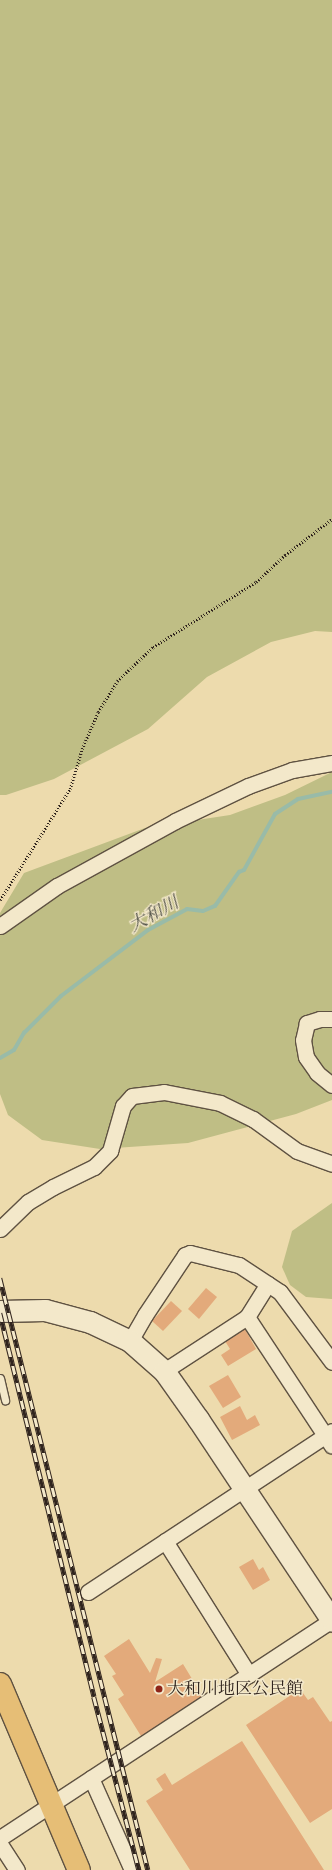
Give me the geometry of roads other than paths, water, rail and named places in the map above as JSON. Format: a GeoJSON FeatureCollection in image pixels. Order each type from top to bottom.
{"type":"FeatureCollection","features":[{"type":"Feature","properties":{"kind":"highway"},"geometry":{"type":"LineString","coordinates":[[0,1684],[52,1803],[79,1870]]}},
{"type":"Feature","properties":{"kind":"street"},"geometry":{"type":"LineString","coordinates":[[0,926],[57,886],[175,822],[248,786],[292,770],[332,763]]}},
{"type":"Feature","properties":{"kind":"street"},"geometry":{"type":"LineString","coordinates":[[332,1019],[320,1019],[307,1023],[303,1040],[306,1057],[317,1073],[332,1085]]}},
{"type":"Feature","properties":{"kind":"street"},"geometry":{"type":"LineString","coordinates":[[0,1229],[28,1202],[53,1187],[94,1167],[110,1152],[123,1106],[132,1096],[164,1092],[220,1103],[253,1119],[297,1151],[332,1164]]}},
{"type":"Feature","properties":{"kind":"street"},"geometry":{"type":"LineString","coordinates":[[130,1341],[145,1314],[185,1255],[190,1253],[239,1266],[280,1292],[332,1362]]}},
{"type":"Feature","properties":{"kind":"street"},"geometry":{"type":"LineString","coordinates":[[164,1371],[247,1316],[268,1284]]}},
{"type":"Feature","properties":{"kind":"street"},"geometry":{"type":"LineString","coordinates":[[0,1311],[45,1310],[90,1322],[130,1341],[164,1371],[332,1620],[0,1838]]}},
{"type":"Feature","properties":{"kind":"street"},"geometry":{"type":"LineString","coordinates":[[88,1592],[244,1489],[330,1438],[247,1316]]}},
{"type":"Feature","properties":{"kind":"street"},"geometry":{"type":"LineString","coordinates":[[164,1541],[249,1675]]}},
{"type":"Feature","properties":{"kind":"street"},"geometry":{"type":"LineString","coordinates":[[91,1778],[132,1870]]}},
{"type":"Feature","properties":{"kind":"street"},"geometry":{"type":"LineString","coordinates":[[0,1844],[17,1870]]}},
{"type":"Feature","properties":{"kind":"lane"},"geometry":{"type":"LineString","coordinates":[[0,1378],[5,1400]]}},
{"type":"Feature","properties":{"kind":"waterway","name":"大和川"},"geometry":{"type":"LineString","coordinates":[[0,1058],[14,1050],[24,1033],[61,996],[148,930],[187,909],[203,911],[215,906],[239,872],[244,870],[275,814],[298,799],[332,792]]}},
{"type":"Feature","properties":{"kind":"railway"},"geometry":{"type":"LineString","coordinates":[[0,1278],[148,1870]]}},
{"type":"Feature","properties":{"kind":"railway"},"geometry":{"type":"LineString","coordinates":[[0,1313],[94,1697],[139,1870]]}},
{"type":"Feature","properties":{"kind":"place","name":"大和川地区公民館"},"geometry":{"type":"Point","coordinates":[159,1689]}}]}
